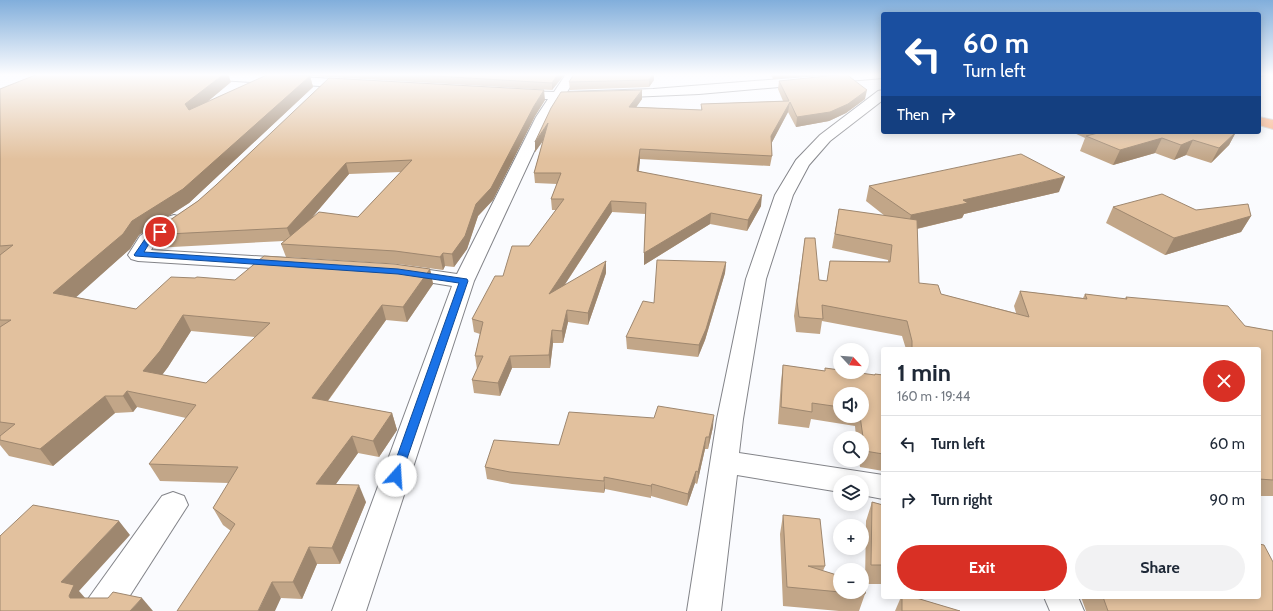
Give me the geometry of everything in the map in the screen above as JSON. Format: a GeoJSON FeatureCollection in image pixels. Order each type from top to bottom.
{"type":"FeatureCollection","features":[{"type":"Feature","properties":{"kind":"main road"},"geometry":{"type":"LineString","coordinates":[[1261,122],[1273,125]]}},
{"type":"Feature","properties":{"kind":"street"},"geometry":{"type":"LineString","coordinates":[[349,611],[464,281],[544,117],[553,103]]}},
{"type":"Feature","properties":{"kind":"street"},"geometry":{"type":"LineString","coordinates":[[704,611],[724,462],[756,279],[784,195],[802,162],[826,138],[872,103]]}},
{"type":"Feature","properties":{"kind":"street"},"geometry":{"type":"LineString","coordinates":[[190,212],[148,240],[138,255],[303,265]]}},
{"type":"Feature","properties":{"kind":"street"},"geometry":{"type":"LineString","coordinates":[[382,270],[464,281]]}},
{"type":"Feature","properties":{"kind":"street"},"geometry":{"type":"LineString","coordinates":[[724,462],[833,479]]}},
{"type":"Feature","properties":{"kind":"street"},"geometry":{"type":"LineString","coordinates":[[869,484],[881,486]]}},
{"type":"Feature","properties":{"kind":"street"},"geometry":{"type":"LineString","coordinates":[[100,611],[173,505]]}},
{"type":"Feature","properties":{"kind":"street"},"geometry":{"type":"LineString","coordinates":[[1061,599],[1067,611]]}},
{"type":"Feature","properties":{"kind":"building"},"geometry":{"type":"Polygon","coordinates":[[[0,103],[187,103],[185,104],[189,110],[206,103],[280,103],[183,189],[132,221],[123,234],[53,293],[136,309],[171,277],[197,277],[235,280],[264,256],[394,264],[430,269],[403,307],[382,305],[312,398],[392,413],[373,441],[352,436],[316,484],[359,485],[332,548],[309,547],[293,582],[272,582],[258,611],[177,611],[235,524],[213,508],[238,467],[149,464],[196,405],[127,391],[123,396],[105,396],[40,449],[0,440],[0,436],[15,424],[0,422],[0,327],[11,320],[0,320],[0,255],[13,245],[0,246],[0,103]],[[183,315],[160,351],[143,371],[206,383],[270,323],[183,315]]]}},
{"type":"Feature","properties":{"kind":"building"},"geometry":{"type":"Polygon","coordinates":[[[303,103],[536,103],[491,188],[476,204],[465,236],[452,254],[443,253],[440,257],[395,251],[281,244],[319,212],[358,217],[412,160],[346,163],[287,228],[148,235],[198,201],[303,103]]]}},
{"type":"Feature","properties":{"kind":"building"},"geometry":{"type":"Polygon","coordinates":[[[554,103],[632,103],[629,107],[702,110],[701,104],[790,103],[771,136],[772,156],[640,149],[637,171],[762,195],[748,220],[711,213],[644,253],[646,203],[611,201],[549,294],[606,261],[588,313],[567,310],[562,331],[552,330],[549,355],[510,356],[498,383],[472,380],[483,356],[475,356],[483,322],[472,319],[495,276],[503,276],[512,246],[529,246],[564,199],[551,199],[561,173],[534,173],[548,123],[535,142],[554,103]]]}},
{"type":"Feature","properties":{"kind":"building"},"geometry":{"type":"Polygon","coordinates":[[[790,103],[850,103],[830,112],[797,117],[790,103]]]}},
{"type":"Feature","properties":{"kind":"building"},"geometry":{"type":"Polygon","coordinates":[[[1094,134],[1234,134],[1219,148],[1193,140],[1181,145],[1162,138],[1120,150],[1086,136],[1094,134]]]}},
{"type":"Feature","properties":{"kind":"building"},"geometry":{"type":"Polygon","coordinates":[[[1021,154],[1065,177],[963,200],[968,203],[911,215],[869,186],[1021,154]]]}},
{"type":"Feature","properties":{"kind":"building"},"geometry":{"type":"Polygon","coordinates":[[[1162,194],[1196,210],[1248,204],[1251,216],[1174,238],[1113,207],[1162,194]]]}},
{"type":"Feature","properties":{"kind":"building"},"geometry":{"type":"Polygon","coordinates":[[[839,209],[917,220],[919,283],[938,285],[941,294],[1029,317],[1020,291],[1087,299],[1085,294],[1127,299],[1126,297],[1228,306],[1245,326],[1273,331],[1273,480],[1261,479],[1261,347],[912,347],[907,321],[822,305],[823,319],[799,317],[797,301],[805,238],[815,238],[819,280],[827,281],[830,261],[890,262],[892,245],[835,234],[839,209]]]}},
{"type":"Feature","properties":{"kind":"building"},"geometry":{"type":"Polygon","coordinates":[[[657,260],[726,262],[706,329],[699,345],[626,337],[643,301],[654,303],[657,260]]]}},
{"type":"Feature","properties":{"kind":"building"},"geometry":{"type":"Polygon","coordinates":[[[783,365],[825,371],[825,368],[833,369],[833,379],[869,379],[869,374],[881,375],[881,454],[869,452],[869,431],[862,431],[861,423],[869,423],[869,387],[833,387],[833,406],[812,403],[812,412],[781,407],[783,365]]]}},
{"type":"Feature","properties":{"kind":"building"},"geometry":{"type":"Polygon","coordinates":[[[658,406],[714,415],[709,437],[706,437],[698,472],[696,471],[688,494],[652,484],[651,486],[604,477],[604,481],[510,472],[485,467],[494,440],[559,445],[569,412],[654,418],[658,406]]]}},
{"type":"Feature","properties":{"kind":"building"},"geometry":{"type":"Polygon","coordinates":[[[872,502],[881,504],[881,565],[871,565],[872,502]]]}},
{"type":"Feature","properties":{"kind":"building"},"geometry":{"type":"Polygon","coordinates":[[[33,505],[119,521],[61,582],[74,585],[69,596],[70,598],[108,598],[113,592],[142,598],[130,611],[0,611],[0,536],[33,505]]]}},
{"type":"Feature","properties":{"kind":"building"},"geometry":{"type":"Polygon","coordinates":[[[783,515],[820,519],[825,566],[808,566],[833,574],[833,591],[787,587],[783,515]]]}},
{"type":"Feature","properties":{"kind":"building"},"geometry":{"type":"Polygon","coordinates":[[[1261,544],[1264,545],[1273,562],[1273,611],[1108,611],[1104,599],[1261,599],[1261,544]]]}},
{"type":"Feature","properties":{"kind":"building"},"geometry":{"type":"Polygon","coordinates":[[[902,599],[920,599],[960,611],[902,611],[902,599]]]}},
{"type":"Feature","properties":{"kind":"route"},"geometry":{"type":"LineString","coordinates":[[160,232],[148,240],[138,255],[398,271],[464,281],[396,476]]}}]}
